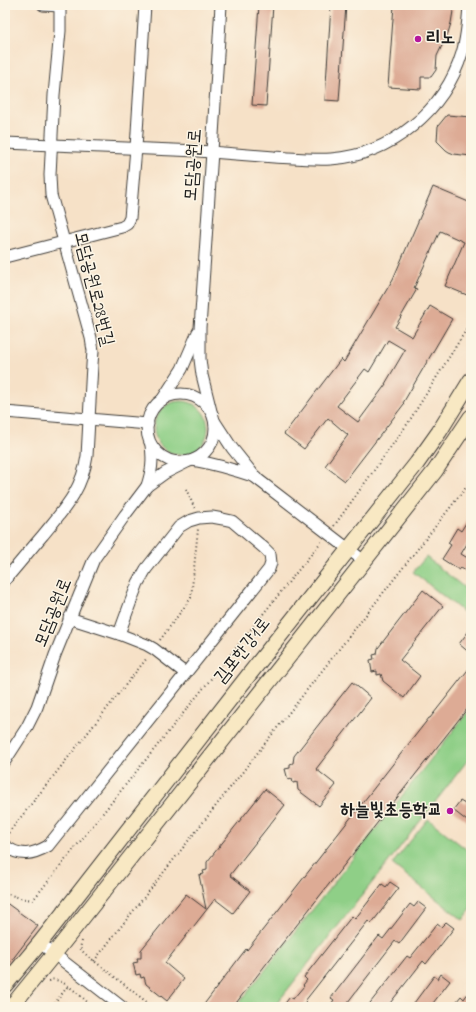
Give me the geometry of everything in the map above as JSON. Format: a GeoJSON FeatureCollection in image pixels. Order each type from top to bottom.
{"type":"FeatureCollection","features":[{"type":"Feature","properties":{"kind":"street"},"geometry":{"type":"LineString","coordinates":[[43,5],[60,6]]}},
{"type":"Feature","properties":{"kind":"street"},"geometry":{"type":"LineString","coordinates":[[5,257],[122,227],[127,224],[132,210],[145,5]]}},
{"type":"Feature","properties":{"kind":"street","name":"모담공원로"},"geometry":{"type":"LineString","coordinates":[[213,416],[202,375],[200,359],[200,328],[221,5]]}},
{"type":"Feature","properties":{"kind":"street"},"geometry":{"type":"LineString","coordinates":[[5,143],[136,148],[310,159],[332,159],[361,153],[394,139],[417,122],[433,106],[453,76],[462,54],[467,35],[469,5]]}},
{"type":"Feature","properties":{"kind":"street","name":"모담공원로28번길"},"geometry":{"type":"LineString","coordinates":[[5,580],[73,496],[85,469],[87,456],[93,351],[91,338],[51,195],[51,145],[60,31],[60,6]]}},
{"type":"Feature","properties":{"kind":"street"},"geometry":{"type":"LineString","coordinates":[[162,400],[182,370],[200,328]]}},
{"type":"Feature","properties":{"kind":"street","name":"김포한강1로"},"geometry":{"type":"LineString","coordinates":[[5,985],[40,943],[243,682],[417,463],[439,432],[471,380]]}},
{"type":"Feature","properties":{"kind":"street"},"geometry":{"type":"LineString","coordinates":[[147,486],[153,464],[151,444],[148,433],[150,415],[155,406],[162,400],[172,395],[183,394],[194,396],[204,402],[232,448],[256,478],[364,561]]}},
{"type":"Feature","properties":{"kind":"street"},"geometry":{"type":"LineString","coordinates":[[5,412],[148,424]]}},
{"type":"Feature","properties":{"kind":"street"},"geometry":{"type":"LineString","coordinates":[[147,486],[165,473],[198,458],[206,452],[212,443],[215,432],[213,416]]}},
{"type":"Feature","properties":{"kind":"street"},"geometry":{"type":"LineString","coordinates":[[11,1007],[435,471],[471,417]]}},
{"type":"Feature","properties":{"kind":"street"},"geometry":{"type":"LineString","coordinates":[[151,444],[157,452],[166,459],[176,462],[190,461],[227,467],[256,478]]}},
{"type":"Feature","properties":{"kind":"street","name":"모담공원로"},"geometry":{"type":"LineString","coordinates":[[5,761],[20,740],[37,707],[55,655],[94,559],[115,528],[147,486]]}},
{"type":"Feature","properties":{"kind":"street"},"geometry":{"type":"LineString","coordinates":[[5,846],[21,854],[39,851],[48,846],[269,569],[271,563],[270,554],[232,522],[223,518],[199,518],[189,521],[178,527],[146,569],[130,601],[119,634]]}},
{"type":"Feature","properties":{"kind":"street"},"geometry":{"type":"LineString","coordinates":[[70,618],[147,645],[185,673]]}},
{"type":"Feature","properties":{"kind":"street"},"geometry":{"type":"LineString","coordinates":[[40,943],[122,1007]]}},
{"type":"Feature","properties":{"kind":"path"},"geometry":{"type":"LineString","coordinates":[[5,893],[20,898],[33,900],[328,533],[408,423],[471,321]]}},
{"type":"Feature","properties":{"kind":"path"},"geometry":{"type":"LineString","coordinates":[[94,961],[471,481]]}},
{"type":"Feature","properties":{"kind":"path"},"geometry":{"type":"LineString","coordinates":[[5,837],[154,649],[191,598],[199,518],[186,489]]}},
{"type":"Feature","properties":{"kind":"path"},"geometry":{"type":"LineString","coordinates":[[83,938],[80,945],[82,951],[153,1007]]}},
{"type":"Feature","properties":{"kind":"path"},"geometry":{"type":"LineString","coordinates":[[48,983],[54,979],[60,981],[84,998],[92,1007]]}},
{"type":"Feature","properties":{"kind":"path"},"geometry":{"type":"LineString","coordinates":[[52,1007],[68,986]]}},
{"type":"Feature","properties":{"kind":"green space"},"geometry":{"type":"Polygon","coordinates":[[[176,401],[186,401],[196,405],[204,413],[208,423],[208,433],[204,443],[196,451],[186,455],[176,455],[166,451],[158,443],[154,433],[154,423],[158,413],[166,405],[176,401]]]}},
{"type":"Feature","properties":{"kind":"green space"},"geometry":{"type":"Polygon","coordinates":[[[426,557],[471,593],[471,618],[413,572],[426,557]]]}},
{"type":"Feature","properties":{"kind":"green space"},"geometry":{"type":"Polygon","coordinates":[[[471,708],[471,756],[386,865],[274,1007],[236,1007],[471,708]]]}},
{"type":"Feature","properties":{"kind":"green space"},"geometry":{"type":"Polygon","coordinates":[[[428,819],[471,853],[471,909],[463,920],[392,864],[428,819]]]}},
{"type":"Feature","properties":{"kind":"building"},"geometry":{"type":"Polygon","coordinates":[[[259,5],[273,5],[266,106],[252,105],[259,5]]]}},
{"type":"Feature","properties":{"kind":"building"},"geometry":{"type":"Polygon","coordinates":[[[331,5],[346,5],[339,101],[325,100],[331,5]]]}},
{"type":"Feature","properties":{"kind":"building"},"geometry":{"type":"Polygon","coordinates":[[[394,5],[454,5],[448,33],[437,56],[436,70],[431,77],[421,77],[421,89],[388,87],[394,5]]]}},
{"type":"Feature","properties":{"kind":"building"},"geometry":{"type":"Polygon","coordinates":[[[447,115],[471,117],[471,156],[449,152],[437,141],[438,126],[447,115]]]}},
{"type":"Feature","properties":{"kind":"building"},"geometry":{"type":"Polygon","coordinates":[[[433,187],[471,203],[471,286],[467,295],[445,286],[464,242],[440,231],[414,288],[417,289],[395,327],[412,337],[430,306],[452,319],[403,403],[404,404],[345,481],[325,466],[348,435],[328,418],[304,449],[284,434],[341,359],[344,362],[393,279],[433,187]],[[388,340],[369,372],[365,369],[337,406],[358,422],[386,384],[405,350],[388,340]]]}},
{"type":"Feature","properties":{"kind":"building"},"geometry":{"type":"Polygon","coordinates":[[[471,515],[471,537],[461,554],[471,560],[471,564],[466,571],[461,568],[459,570],[442,559],[451,545],[448,543],[457,528],[461,531],[471,515]]]}},
{"type":"Feature","properties":{"kind":"building"},"geometry":{"type":"Polygon","coordinates":[[[423,590],[443,606],[400,660],[420,676],[404,698],[383,681],[381,674],[377,675],[377,671],[372,672],[370,660],[374,659],[373,655],[377,654],[378,648],[423,590]]]}},
{"type":"Feature","properties":{"kind":"building"},"geometry":{"type":"Polygon","coordinates":[[[471,628],[471,654],[459,644],[471,628]]]}},
{"type":"Feature","properties":{"kind":"building"},"geometry":{"type":"Polygon","coordinates":[[[471,666],[471,704],[233,1007],[202,1007],[246,949],[247,950],[471,666]]]}},
{"type":"Feature","properties":{"kind":"building"},"geometry":{"type":"Polygon","coordinates":[[[352,682],[371,698],[316,769],[336,785],[319,806],[298,790],[297,782],[293,783],[292,779],[288,780],[285,769],[290,768],[290,764],[293,763],[294,756],[352,682]]]}},
{"type":"Feature","properties":{"kind":"building"},"geometry":{"type":"Polygon","coordinates":[[[265,789],[285,805],[230,875],[250,891],[233,913],[215,899],[165,963],[184,979],[167,1001],[146,984],[144,977],[141,978],[140,974],[136,975],[133,963],[138,962],[137,958],[141,958],[141,950],[186,894],[206,909],[199,875],[204,874],[203,871],[207,870],[207,862],[265,789]]]}},
{"type":"Feature","properties":{"kind":"building","name":"하늘빛초등학교"},"geometry":{"type":"Polygon","coordinates":[[[471,796],[471,824],[453,810],[460,801],[465,804],[471,796]]]}},
{"type":"Feature","properties":{"kind":"building"},"geometry":{"type":"Polygon","coordinates":[[[390,882],[399,888],[371,924],[368,921],[305,1001],[302,1006],[304,1007],[282,1007],[290,997],[293,999],[304,986],[303,985],[307,980],[304,977],[352,916],[355,919],[382,884],[386,887],[390,882]]]}},
{"type":"Feature","properties":{"kind":"building"},"geometry":{"type":"Polygon","coordinates":[[[5,902],[38,926],[5,969],[5,902]]]}},
{"type":"Feature","properties":{"kind":"building"},"geometry":{"type":"Polygon","coordinates":[[[418,902],[426,908],[399,944],[395,941],[344,1007],[329,1007],[334,1000],[331,998],[379,936],[383,939],[410,904],[414,907],[418,902]]]}},
{"type":"Feature","properties":{"kind":"building"},"geometry":{"type":"Polygon","coordinates":[[[446,922],[454,928],[426,964],[423,961],[387,1007],[367,1007],[407,956],[410,958],[437,924],[441,927],[446,922]]]}},
{"type":"Feature","properties":{"kind":"building"},"geometry":{"type":"Polygon","coordinates":[[[441,974],[450,981],[430,1007],[419,1007],[414,1003],[434,976],[438,979],[441,974]]]}},
{"type":"Feature","properties":{"kind":"building"},"geometry":{"type":"Polygon","coordinates":[[[471,989],[471,1007],[452,1007],[461,996],[464,999],[471,989]]]}},
{"type":"Feature","properties":{"kind":"place","name":"리노"},"geometry":{"type":"Point","coordinates":[418,39]}},
{"type":"Feature","properties":{"kind":"place","name":"하늘빛초등학교"},"geometry":{"type":"Point","coordinates":[450,811]}}]}
